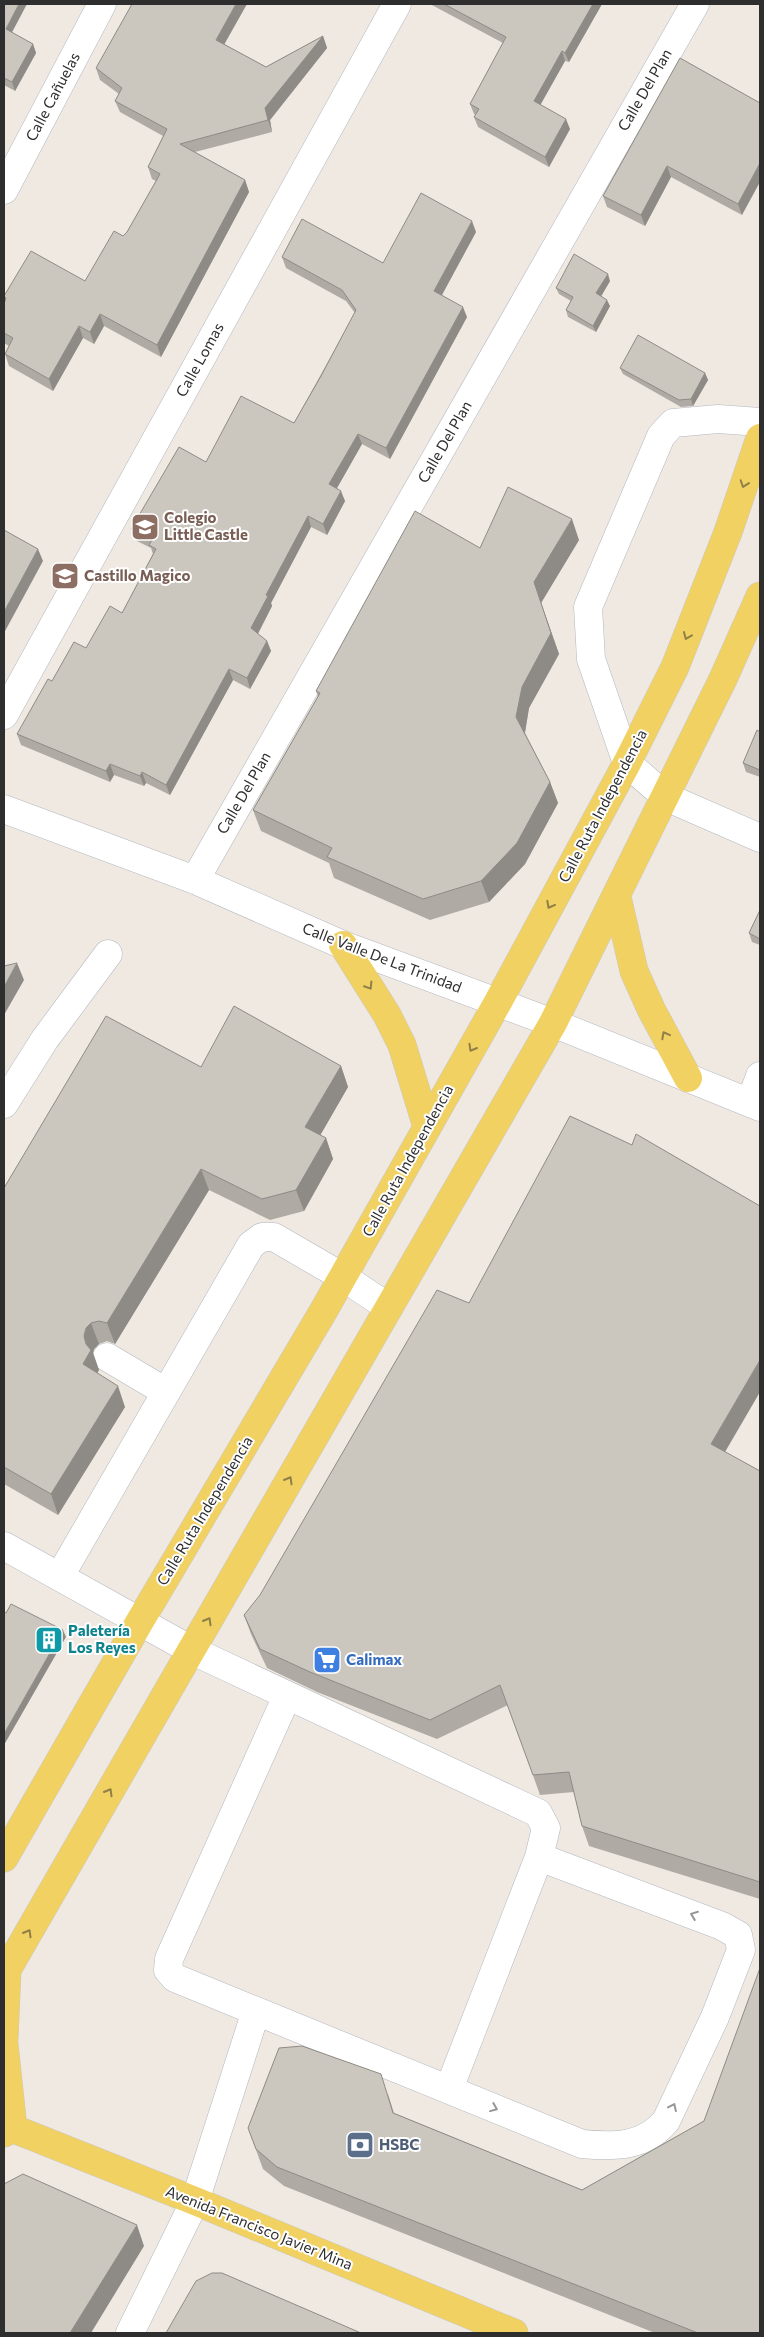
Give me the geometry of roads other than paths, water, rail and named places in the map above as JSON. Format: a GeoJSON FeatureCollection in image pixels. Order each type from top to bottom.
{"type":"FeatureCollection","features":[{"type":"Feature","properties":{"kind":"main road","name":"Calle Ruta Independencia"},"geometry":{"type":"LineString","coordinates":[[4,1858],[140,1620],[343,1277],[498,1002],[627,763],[675,667],[728,532],[760,438]]}},
{"type":"Feature","properties":{"kind":"main road"},"geometry":{"type":"LineString","coordinates":[[4,2039],[5,1969],[192,1650],[553,1023],[666,797],[760,596]]}},
{"type":"Feature","properties":{"kind":"main road"},"geometry":{"type":"LineString","coordinates":[[617,897],[634,971],[651,1009],[688,1078]]}},
{"type":"Feature","properties":{"kind":"main road"},"geometry":{"type":"LineString","coordinates":[[344,945],[387,1015],[402,1044],[428,1127]]}},
{"type":"Feature","properties":{"kind":"main road"},"geometry":{"type":"LineString","coordinates":[[4,2044],[7,2129]]}},
{"type":"Feature","properties":{"kind":"main road","name":"Avenida Francisco Javier Mina"},"geometry":{"type":"LineString","coordinates":[[7,2129],[195,2201],[514,2333]]}},
{"type":"Feature","properties":{"kind":"street","name":"Calle Cañuelas"},"geometry":{"type":"LineString","coordinates":[[4,190],[102,4]]}},
{"type":"Feature","properties":{"kind":"street","name":"Calle Lomas"},"geometry":{"type":"LineString","coordinates":[[4,715],[397,4]]}},
{"type":"Feature","properties":{"kind":"street","name":"Calle Del Plan"},"geometry":{"type":"LineString","coordinates":[[194,880],[695,4]]}},
{"type":"Feature","properties":{"kind":"street"},"geometry":{"type":"LineString","coordinates":[[760,422],[718,419],[673,423],[661,436],[588,607],[590,659],[627,763],[666,797],[760,838]]}},
{"type":"Feature","properties":{"kind":"street","name":"Calle Valle De La Trinidad"},"geometry":{"type":"LineString","coordinates":[[4,809],[194,880],[344,945],[553,1023],[755,1105]]}},
{"type":"Feature","properties":{"kind":"street"},"geometry":{"type":"LineString","coordinates":[[4,1104],[45,1040],[108,954]]}},
{"type":"Feature","properties":{"kind":"street"},"geometry":{"type":"LineString","coordinates":[[755,1105],[760,1076]]}},
{"type":"Feature","properties":{"kind":"street"},"geometry":{"type":"LineString","coordinates":[[60,1576],[251,1244],[262,1237],[274,1237],[343,1277],[388,1307]]}},
{"type":"Feature","properties":{"kind":"street"},"geometry":{"type":"LineString","coordinates":[[107,1357],[166,1392]]}},
{"type":"Feature","properties":{"kind":"street"},"geometry":{"type":"LineString","coordinates":[[4,1546],[192,1650],[538,1813],[546,1828],[539,1857],[448,2089]]}},
{"type":"Feature","properties":{"kind":"street"},"geometry":{"type":"LineString","coordinates":[[287,1696],[169,1959],[168,1970],[175,1978],[582,2144],[615,2145],[640,2141],[655,2134],[666,2121],[715,2017],[741,1950],[738,1935],[722,1926],[539,1857]]}},
{"type":"Feature","properties":{"kind":"street"},"geometry":{"type":"LineString","coordinates":[[130,2333],[195,2201],[256,2010]]}},
{"type":"Feature","properties":{"kind":"place","name":"Colegio Little Castle"},"geometry":{"type":"Point","coordinates":[145,527]}},
{"type":"Feature","properties":{"kind":"place","name":"Castillo Magico"},"geometry":{"type":"Point","coordinates":[65,576]}},
{"type":"Feature","properties":{"kind":"place","name":"Paletería Los Reyes"},"geometry":{"type":"Point","coordinates":[49,1640]}},
{"type":"Feature","properties":{"kind":"place","name":"Calimax"},"geometry":{"type":"Point","coordinates":[327,1660]}},
{"type":"Feature","properties":{"kind":"place","name":"HSBC"},"geometry":{"type":"Point","coordinates":[360,2145]}}]}
